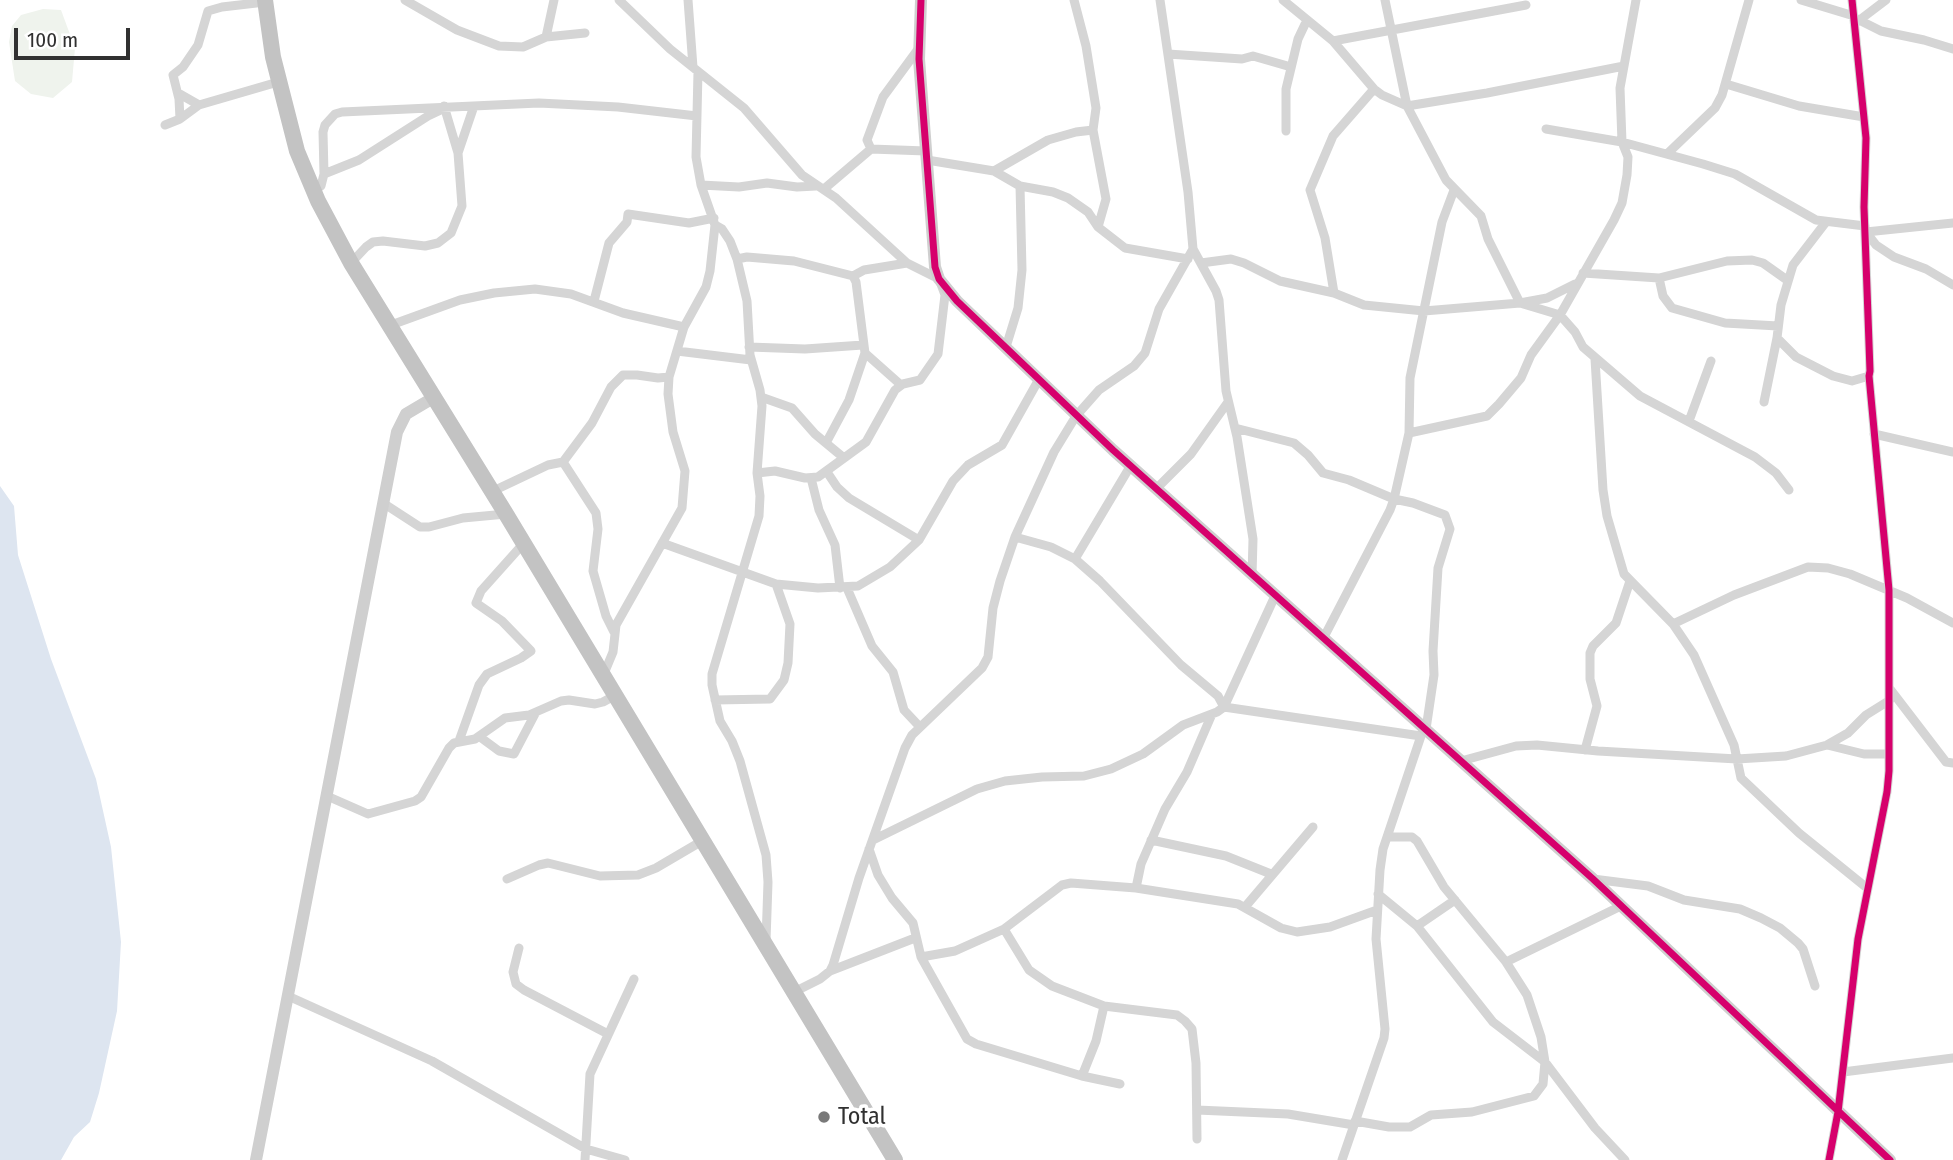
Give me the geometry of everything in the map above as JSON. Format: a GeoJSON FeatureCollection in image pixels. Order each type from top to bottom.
{"type":"FeatureCollection","features":[{"type":"Feature","properties":{"kind":"highway"},"geometry":{"type":"LineString","coordinates":[[265,1],[278,82],[297,151],[313,191],[351,263],[506,514],[895,1160]]}},
{"type":"Feature","properties":{"kind":"street"},"geometry":{"type":"LineString","coordinates":[[405,0],[419,4],[457,30],[499,46],[523,47],[546,37],[585,33]]}},
{"type":"Feature","properties":{"kind":"street"},"geometry":{"type":"LineString","coordinates":[[546,37],[554,0]]}},
{"type":"Feature","properties":{"kind":"street"},"geometry":{"type":"LineString","coordinates":[[618,0],[695,70],[751,114],[788,162],[907,262],[939,279],[970,316],[1006,347],[1076,416],[1424,731],[1593,879],[1889,1160]]}},
{"type":"Feature","properties":{"kind":"street"},"geometry":{"type":"LineString","coordinates":[[603,676],[613,652],[616,625],[682,508],[686,485],[683,460],[673,432],[668,377],[684,327],[706,286],[710,271],[714,221],[701,185],[696,157],[695,70],[688,0]]}},
{"type":"Feature","properties":{"kind":"street"},"geometry":{"type":"LineString","coordinates":[[1074,0],[1086,46],[1096,108],[1093,130],[1106,199],[1098,227]]}},
{"type":"Feature","properties":{"kind":"street"},"geometry":{"type":"LineString","coordinates":[[830,971],[905,748],[919,726],[982,668],[988,657],[993,608],[1015,537],[1054,452],[1076,416],[1099,390],[1139,361],[1148,345],[1159,309],[1191,254],[1188,191],[1160,0]]}},
{"type":"Feature","properties":{"kind":"street"},"geometry":{"type":"LineString","coordinates":[[1283,0],[1333,41],[1374,89],[1407,106],[1624,66]]}},
{"type":"Feature","properties":{"kind":"street"},"geometry":{"type":"LineString","coordinates":[[1385,0],[1407,106],[1442,174],[1481,216],[1488,239],[1520,303],[1560,315],[1575,332],[1583,347],[1640,396],[1755,457],[1776,474],[1789,490]]}},
{"type":"Feature","properties":{"kind":"street"},"geometry":{"type":"LineString","coordinates":[[1409,433],[1487,416],[1521,378],[1531,355],[1560,315],[1622,203],[1628,157],[1622,142],[1620,88],[1636,0]]}},
{"type":"Feature","properties":{"kind":"street"},"geometry":{"type":"LineString","coordinates":[[1667,154],[1715,108],[1726,85],[1749,0]]}},
{"type":"Feature","properties":{"kind":"street"},"geometry":{"type":"LineString","coordinates":[[1801,0],[1857,20],[1881,32],[1953,49]]}},
{"type":"Feature","properties":{"kind":"street"},"geometry":{"type":"LineString","coordinates":[[1829,1160],[1838,1112],[1858,939],[1887,792],[1889,754],[1889,590],[1869,376],[1864,117],[1857,20],[1852,0]]}},
{"type":"Feature","properties":{"kind":"street"},"geometry":{"type":"LineString","coordinates":[[1857,20],[1886,0]]}},
{"type":"Feature","properties":{"kind":"street"},"geometry":{"type":"LineString","coordinates":[[180,119],[178,93],[173,75],[183,67],[198,45],[208,11],[265,1]]}},
{"type":"Feature","properties":{"kind":"street"},"geometry":{"type":"LineString","coordinates":[[757,473],[775,471],[811,478],[827,471],[866,442],[895,390],[901,385],[920,380],[938,354],[945,295],[934,256],[919,48],[919,2]]}},
{"type":"Feature","properties":{"kind":"street"},"geometry":{"type":"LineString","coordinates":[[1333,41],[1526,5]]}},
{"type":"Feature","properties":{"kind":"street"},"geometry":{"type":"LineString","coordinates":[[1286,131],[1286,89],[1307,20]]}},
{"type":"Feature","properties":{"kind":"street"},"geometry":{"type":"LineString","coordinates":[[871,149],[867,140],[883,97],[919,48]]}},
{"type":"Feature","properties":{"kind":"street"},"geometry":{"type":"LineString","coordinates":[[1168,54],[1242,59],[1253,56],[1291,67]]}},
{"type":"Feature","properties":{"kind":"street"},"geometry":{"type":"LineString","coordinates":[[165,125],[180,119],[199,105],[278,82]]}},
{"type":"Feature","properties":{"kind":"street"},"geometry":{"type":"LineString","coordinates":[[1726,85],[1799,106],[1864,117]]}},
{"type":"Feature","properties":{"kind":"street"},"geometry":{"type":"LineString","coordinates":[[1334,293],[1325,239],[1310,190],[1333,136],[1374,89]]}},
{"type":"Feature","properties":{"kind":"street"},"geometry":{"type":"LineString","coordinates":[[178,93],[199,105]]}},
{"type":"Feature","properties":{"kind":"street"},"geometry":{"type":"LineString","coordinates":[[313,191],[321,186],[324,174],[325,125],[335,114],[362,110],[551,103],[697,116]]}},
{"type":"Feature","properties":{"kind":"street"},"geometry":{"type":"LineString","coordinates":[[458,153],[474,106]]}},
{"type":"Feature","properties":{"kind":"street"},"geometry":{"type":"LineString","coordinates":[[324,174],[359,160],[445,107]]}},
{"type":"Feature","properties":{"kind":"street"},"geometry":{"type":"LineString","coordinates":[[351,263],[373,243],[383,241],[425,246],[444,240],[457,221],[462,206],[458,153],[445,107]]}},
{"type":"Feature","properties":{"kind":"street"},"geometry":{"type":"LineString","coordinates":[[1546,129],[1622,142],[1735,174],[1805,215],[1826,222],[1865,229],[1953,223]]}},
{"type":"Feature","properties":{"kind":"street"},"geometry":{"type":"LineString","coordinates":[[994,171],[1048,141],[1093,130]]}},
{"type":"Feature","properties":{"kind":"street"},"geometry":{"type":"LineString","coordinates":[[701,185],[739,187],[767,183],[820,188],[871,149],[927,156],[994,171],[1020,186],[1053,192],[1068,198],[1088,212],[1098,227],[1125,248],[1191,254],[1201,263],[1219,300],[1228,402],[1253,539],[1252,576]]}},
{"type":"Feature","properties":{"kind":"street"},"geometry":{"type":"LineString","coordinates":[[1006,347],[1018,308],[1022,270],[1020,186]]}},
{"type":"Feature","properties":{"kind":"street"},"geometry":{"type":"LineString","coordinates":[[1323,639],[1394,499],[1409,433],[1410,377],[1442,222],[1454,190]]}},
{"type":"Feature","properties":{"kind":"street"},"geometry":{"type":"LineString","coordinates":[[594,301],[609,243],[627,222],[628,214],[689,223],[714,221],[730,241],[737,258],[747,301],[751,360],[761,397],[757,473],[759,516],[712,674],[720,721],[740,761],[766,855],[766,947]]}},
{"type":"Feature","properties":{"kind":"street"},"geometry":{"type":"LineString","coordinates":[[1764,402],[1787,281],[1798,258],[1826,222]]}},
{"type":"Feature","properties":{"kind":"street"},"geometry":{"type":"LineString","coordinates":[[1865,229],[1876,245],[1894,257],[1926,269],[1953,285]]}},
{"type":"Feature","properties":{"kind":"street"},"geometry":{"type":"LineString","coordinates":[[737,258],[794,261],[853,276],[864,270],[907,262]]}},
{"type":"Feature","properties":{"kind":"street"},"geometry":{"type":"LineString","coordinates":[[1583,273],[1659,278],[1741,259],[1763,263],[1787,281]]}},
{"type":"Feature","properties":{"kind":"street"},"geometry":{"type":"LineString","coordinates":[[1201,263],[1231,260],[1244,262],[1280,281],[1334,293],[1364,305],[1424,311],[1520,303],[1547,298],[1578,282]]}},
{"type":"Feature","properties":{"kind":"street"},"geometry":{"type":"LineString","coordinates":[[826,443],[849,400],[864,349],[853,276]]}},
{"type":"Feature","properties":{"kind":"street"},"geometry":{"type":"LineString","coordinates":[[1659,278],[1663,296],[1672,309],[1725,323],[1778,326]]}},
{"type":"Feature","properties":{"kind":"street"},"geometry":{"type":"LineString","coordinates":[[391,325],[460,300],[507,291],[550,290],[594,301],[623,313],[684,327]]}},
{"type":"Feature","properties":{"kind":"street"},"geometry":{"type":"LineString","coordinates":[[1777,338],[1796,357],[1833,376],[1852,381],[1869,376]]}},
{"type":"Feature","properties":{"kind":"street"},"geometry":{"type":"LineString","coordinates":[[749,347],[864,349],[901,385]]}},
{"type":"Feature","properties":{"kind":"street"},"geometry":{"type":"LineString","coordinates":[[677,351],[751,360]]}},
{"type":"Feature","properties":{"kind":"street"},"geometry":{"type":"LineString","coordinates":[[1595,358],[1599,440],[1607,516],[1622,568],[1630,581],[1673,624],[1703,670],[1734,745],[1741,778],[1799,833],[1867,888]]}},
{"type":"Feature","properties":{"kind":"street"},"geometry":{"type":"LineString","coordinates":[[1689,421],[1711,361]]}},
{"type":"Feature","properties":{"kind":"street"},"geometry":{"type":"LineString","coordinates":[[491,492],[563,462],[592,423],[611,387],[623,375],[668,377]]}},
{"type":"Feature","properties":{"kind":"street"},"geometry":{"type":"LineString","coordinates":[[662,543],[776,584],[818,588],[858,586],[890,567],[919,540],[953,481],[968,465],[1002,445],[1038,380]]}},
{"type":"Feature","properties":{"kind":"street"},"geometry":{"type":"LineString","coordinates":[[761,397],[792,408],[844,458]]}},
{"type":"Feature","properties":{"kind":"street"},"geometry":{"type":"LineString","coordinates":[[256,1160],[397,432],[406,414],[433,398]]}},
{"type":"Feature","properties":{"kind":"street"},"geometry":{"type":"LineString","coordinates":[[1156,489],[1191,454],[1228,402]]}},
{"type":"Feature","properties":{"kind":"street"},"geometry":{"type":"LineString","coordinates":[[1234,428],[1294,443],[1323,473],[1445,515],[1450,529],[1438,568],[1434,675],[1424,731],[1388,837],[1380,870],[1376,939],[1385,1028],[1342,1160]]}},
{"type":"Feature","properties":{"kind":"street"},"geometry":{"type":"LineString","coordinates":[[1874,434],[1953,452]]}},
{"type":"Feature","properties":{"kind":"street"},"geometry":{"type":"LineString","coordinates":[[563,462],[596,513],[598,529],[593,571],[606,617],[614,632]]}},
{"type":"Feature","properties":{"kind":"street"},"geometry":{"type":"LineString","coordinates":[[1075,559],[1131,465]]}},
{"type":"Feature","properties":{"kind":"street"},"geometry":{"type":"LineString","coordinates":[[827,471],[837,487],[849,498],[919,540]]}},
{"type":"Feature","properties":{"kind":"street"},"geometry":{"type":"LineString","coordinates":[[811,478],[819,510],[835,545],[844,588],[872,646],[893,672],[904,710],[919,726]]}},
{"type":"Feature","properties":{"kind":"street"},"geometry":{"type":"LineString","coordinates":[[383,503],[420,527],[463,518],[506,514]]}},
{"type":"Feature","properties":{"kind":"street"},"geometry":{"type":"LineString","coordinates":[[1015,537],[1051,547],[1075,559],[1100,581],[1181,665],[1218,696],[1224,707]]}},
{"type":"Feature","properties":{"kind":"street"},"geometry":{"type":"LineString","coordinates":[[459,741],[479,685],[487,674],[522,658],[531,650],[502,621],[476,603],[481,591],[523,544]]}},
{"type":"Feature","properties":{"kind":"street"},"geometry":{"type":"LineString","coordinates":[[1673,624],[1716,602],[1808,567],[1828,568],[1850,574],[1889,590],[1953,623]]}},
{"type":"Feature","properties":{"kind":"street"},"geometry":{"type":"LineString","coordinates":[[1585,750],[1597,706],[1590,679],[1590,653],[1593,646],[1616,623],[1630,581]]}},
{"type":"Feature","properties":{"kind":"street"},"geometry":{"type":"LineString","coordinates":[[715,699],[770,699],[784,680],[788,663],[790,624],[776,584]]}},
{"type":"Feature","properties":{"kind":"street"},"geometry":{"type":"LineString","coordinates":[[871,845],[977,789],[1042,776],[1084,776],[1111,769],[1143,754],[1183,725],[1224,707],[1275,596]]}},
{"type":"Feature","properties":{"kind":"street"},"geometry":{"type":"LineString","coordinates":[[1461,761],[1516,746],[1537,745],[1737,759],[1786,756],[1827,745],[1848,733],[1890,694]]}},
{"type":"Feature","properties":{"kind":"street"},"geometry":{"type":"LineString","coordinates":[[1890,694],[1946,762],[1953,764]]}},
{"type":"Feature","properties":{"kind":"street"},"geometry":{"type":"LineString","coordinates":[[327,796],[368,814],[415,801],[421,797],[449,748],[459,741],[480,737],[505,718],[520,717],[561,701],[595,704],[614,696]]}},
{"type":"Feature","properties":{"kind":"street"},"geometry":{"type":"LineString","coordinates":[[1224,707],[1424,731]]}},
{"type":"Feature","properties":{"kind":"street"},"geometry":{"type":"LineString","coordinates":[[480,737],[499,751],[514,754],[536,712]]}},
{"type":"Feature","properties":{"kind":"street"},"geometry":{"type":"LineString","coordinates":[[1136,888],[1141,864],[1164,809],[1187,772],[1212,714]]}},
{"type":"Feature","properties":{"kind":"street"},"geometry":{"type":"LineString","coordinates":[[1827,745],[1864,754],[1889,754]]}},
{"type":"Feature","properties":{"kind":"street"},"geometry":{"type":"LineString","coordinates":[[1245,907],[1313,827]]}},
{"type":"Feature","properties":{"kind":"street"},"geometry":{"type":"LineString","coordinates":[[1197,1110],[1288,1114],[1389,1127],[1409,1127],[1431,1115],[1472,1112],[1534,1096],[1543,1084],[1545,1062],[1532,1007],[1506,961],[1444,887],[1417,841],[1412,837],[1388,837]]}},
{"type":"Feature","properties":{"kind":"street"},"geometry":{"type":"LineString","coordinates":[[1151,840],[1226,856],[1271,874]]}},
{"type":"Feature","properties":{"kind":"street"},"geometry":{"type":"LineString","coordinates":[[507,879],[548,863],[600,876],[638,875],[656,868],[702,841]]}},
{"type":"Feature","properties":{"kind":"street"},"geometry":{"type":"LineString","coordinates":[[871,845],[878,875],[892,898],[913,923],[921,957],[967,1039],[1082,1076],[1121,1084]]}},
{"type":"Feature","properties":{"kind":"street"},"geometry":{"type":"LineString","coordinates":[[861,873],[878,875]]}},
{"type":"Feature","properties":{"kind":"street"},"geometry":{"type":"LineString","coordinates":[[1593,879],[1647,886],[1684,900],[1740,909],[1761,918],[1780,928],[1803,949],[1815,986]]}},
{"type":"Feature","properties":{"kind":"street"},"geometry":{"type":"LineString","coordinates":[[921,957],[955,951],[1004,929],[1062,885],[1082,883],[1136,888],[1245,907],[1281,928],[1297,932],[1330,927],[1377,910]]}},
{"type":"Feature","properties":{"kind":"street"},"geometry":{"type":"LineString","coordinates":[[1378,894],[1417,926],[1493,1022],[1545,1062],[1595,1128],[1625,1160]]}},
{"type":"Feature","properties":{"kind":"street"},"geometry":{"type":"LineString","coordinates":[[1417,926],[1455,900]]}},
{"type":"Feature","properties":{"kind":"street"},"geometry":{"type":"LineString","coordinates":[[1506,961],[1621,906]]}},
{"type":"Feature","properties":{"kind":"street"},"geometry":{"type":"LineString","coordinates":[[1004,929],[1029,970],[1052,986],[1104,1006],[1177,1015],[1185,1021],[1192,1029],[1196,1063],[1197,1139]]}},
{"type":"Feature","properties":{"kind":"street"},"geometry":{"type":"LineString","coordinates":[[794,992],[830,971],[915,938]]}},
{"type":"Feature","properties":{"kind":"street"},"geometry":{"type":"LineString","coordinates":[[519,948],[513,972],[516,984],[608,1034]]}},
{"type":"Feature","properties":{"kind":"street"},"geometry":{"type":"LineString","coordinates":[[586,1160],[590,1074],[634,979]]}},
{"type":"Feature","properties":{"kind":"street"},"geometry":{"type":"LineString","coordinates":[[288,996],[432,1061],[586,1149],[625,1160]]}},
{"type":"Feature","properties":{"kind":"street"},"geometry":{"type":"LineString","coordinates":[[1082,1076],[1096,1041],[1104,1006]]}},
{"type":"Feature","properties":{"kind":"street"},"geometry":{"type":"LineString","coordinates":[[1843,1072],[1953,1058]]}},
{"type":"Feature","properties":{"kind":"shaded area"},"geometry":{"type":"Polygon","coordinates":[[[43,9],[61,10],[75,48],[72,82],[53,98],[31,94],[15,81],[9,42],[12,26],[21,15],[43,9]]]}},
{"type":"Feature","properties":{"kind":"shaded area"},"geometry":{"type":"Polygon","coordinates":[[[0,486],[14,506],[18,555],[51,659],[96,779],[111,847],[121,942],[117,1011],[99,1093],[90,1122],[74,1137],[61,1160],[0,1160],[0,486]]]}},
{"type":"Feature","properties":{"kind":"cycle path"},"geometry":{"type":"LineString","coordinates":[[921,0],[919,59],[935,267],[939,279],[957,301],[1113,450],[1593,879],[1890,1160]]}},
{"type":"Feature","properties":{"kind":"cycle path"},"geometry":{"type":"LineString","coordinates":[[1829,1160],[1838,1112],[1858,939],[1889,771],[1889,590],[1869,376],[1864,207],[1866,138],[1852,0]]}},
{"type":"Feature","properties":{"kind":"place","name":"Total"},"geometry":{"type":"Point","coordinates":[824,1117]}}]}
